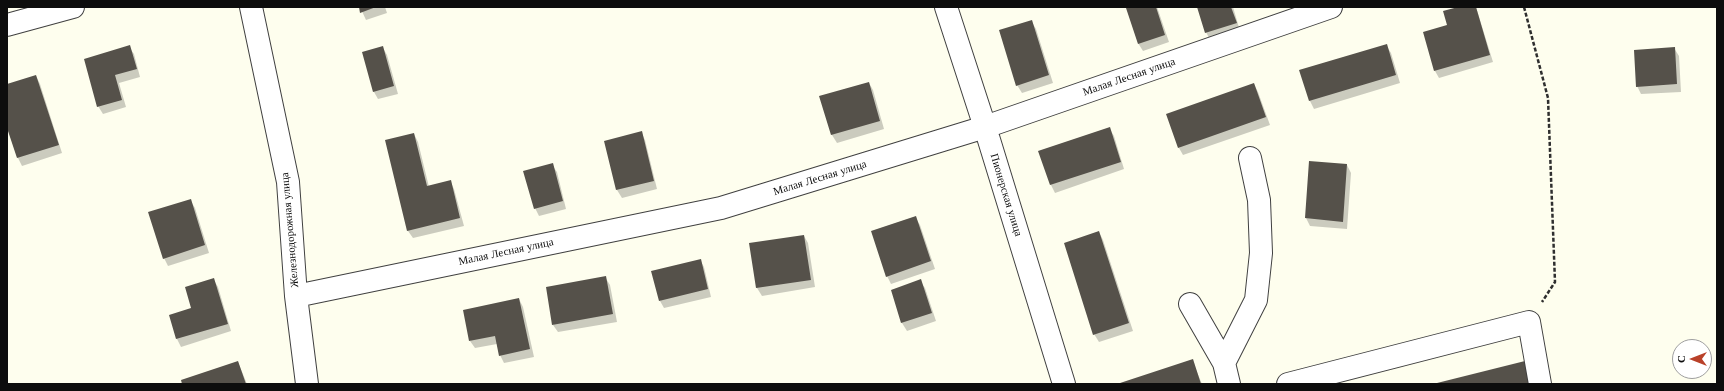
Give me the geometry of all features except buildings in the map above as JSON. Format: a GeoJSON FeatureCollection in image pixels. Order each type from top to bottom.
{"type":"FeatureCollection","features":[{"type":"Feature","properties":{"kind":"street"},"geometry":{"type":"LineString","coordinates":[[7,25],[73,7]]}},
{"type":"Feature","properties":{"kind":"street","name":"Железнодорожная улица"},"geometry":{"type":"LineString","coordinates":[[251,7],[288,182],[296,296],[307,384]]}},
{"type":"Feature","properties":{"kind":"street","name":"Пионерская улица"},"geometry":{"type":"LineString","coordinates":[[946,7],[985,127],[1064,384]]}},
{"type":"Feature","properties":{"kind":"street","name":"Малая Лесная улица"},"geometry":{"type":"LineString","coordinates":[[296,296],[721,208],[985,127],[1331,7]]}},
{"type":"Feature","properties":{"kind":"street"},"geometry":{"type":"LineString","coordinates":[[1224,363],[1256,300],[1261,254],[1259,200],[1250,158]]}},
{"type":"Feature","properties":{"kind":"street"},"geometry":{"type":"LineString","coordinates":[[1190,304],[1224,363],[1229,384]]}},
{"type":"Feature","properties":{"kind":"street"},"geometry":{"type":"LineString","coordinates":[[1288,384],[1529,322],[1540,384]]}},
{"type":"Feature","properties":{"kind":"path"},"geometry":{"type":"LineString","coordinates":[[1524,7],[1548,98],[1555,282],[1529,322]]}}]}
